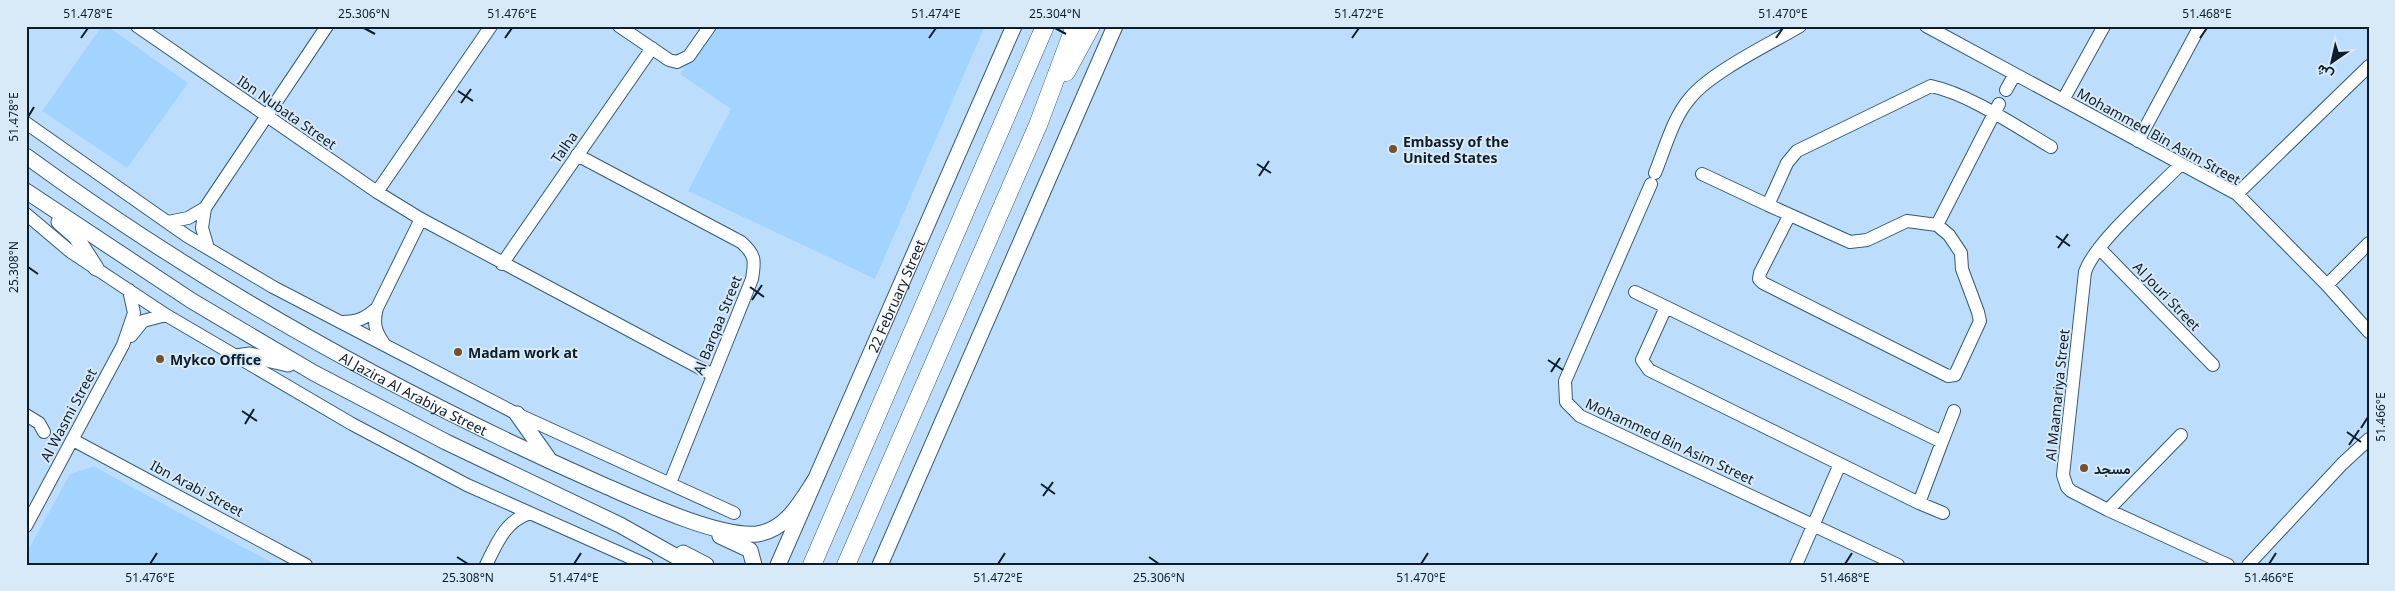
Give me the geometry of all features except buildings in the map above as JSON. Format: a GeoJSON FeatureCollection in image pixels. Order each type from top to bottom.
{"type":"FeatureCollection","features":[{"type":"Feature","properties":{"kind":"highway"},"geometry":{"type":"LineString","coordinates":[[812,565],[1045,26]]}},
{"type":"Feature","properties":{"kind":"highway"},"geometry":{"type":"LineString","coordinates":[[846,565],[1048,99],[1075,26]]}},
{"type":"Feature","properties":{"kind":"highway"},"geometry":{"type":"LineString","coordinates":[[1048,99],[1070,66],[1091,26]]}},
{"type":"Feature","properties":{"kind":"main road","name":"22 February Street"},"geometry":{"type":"LineString","coordinates":[[778,565],[1014,26]]}},
{"type":"Feature","properties":{"kind":"main road"},"geometry":{"type":"LineString","coordinates":[[880,565],[1115,26]]}},
{"type":"Feature","properties":{"kind":"main road","name":"Al Jazira Al Arabiya Street"},"geometry":{"type":"LineString","coordinates":[[28,156],[145,237],[234,293],[318,342],[434,404],[553,463],[647,504],[713,527],[747,534],[760,533],[772,530],[792,514],[814,480]]}},
{"type":"Feature","properties":{"kind":"main road"},"geometry":{"type":"LineString","coordinates":[[26,192],[76,238],[96,268]]}},
{"type":"Feature","properties":{"kind":"main road","name":"Al Jazira Al Arabiya Street"},"geometry":{"type":"LineString","coordinates":[[26,192],[192,301],[314,373],[446,442],[620,524],[691,565]]}},
{"type":"Feature","properties":{"kind":"main road"},"geometry":{"type":"LineString","coordinates":[[236,357],[250,355],[274,360],[314,373]]}},
{"type":"Feature","properties":{"kind":"main road"},"geometry":{"type":"LineString","coordinates":[[517,414],[539,448],[553,463]]}},
{"type":"Feature","properties":{"kind":"main road"},"geometry":{"type":"LineString","coordinates":[[647,504],[674,518],[746,547],[752,554],[754,565]]}},
{"type":"Feature","properties":{"kind":"main road"},"geometry":{"type":"LineString","coordinates":[[620,524],[645,533],[706,565]]}},
{"type":"Feature","properties":{"kind":"street"},"geometry":{"type":"LineString","coordinates":[[208,248],[202,228],[205,208],[327,26]]}},
{"type":"Feature","properties":{"kind":"street"},"geometry":{"type":"LineString","coordinates":[[377,192],[491,26]]}},
{"type":"Feature","properties":{"kind":"street"},"geometry":{"type":"LineString","coordinates":[[620,26],[669,60],[682,61],[689,56],[710,26]]}},
{"type":"Feature","properties":{"kind":"street"},"geometry":{"type":"LineString","coordinates":[[1006,44],[1007,26]]}},
{"type":"Feature","properties":{"kind":"street","name":"Mohammed Bin Asim Street"},"geometry":{"type":"LineString","coordinates":[[1800,26],[1709,80],[1691,97],[1680,114],[1565,381],[1566,402],[1571,410],[1580,416],[1898,565]]}},
{"type":"Feature","properties":{"kind":"street","name":"Mohammed Bin Asim Street"},"geometry":{"type":"LineString","coordinates":[[1926,26],[2237,194],[2328,285],[2369,332]]}},
{"type":"Feature","properties":{"kind":"street"},"geometry":{"type":"LineString","coordinates":[[2063,100],[2104,26]]}},
{"type":"Feature","properties":{"kind":"street"},"geometry":{"type":"LineString","coordinates":[[2138,141],[2200,26]]}},
{"type":"Feature","properties":{"kind":"street","name":"Ibn Nubata Street"},"geometry":{"type":"LineString","coordinates":[[142,28],[377,192],[421,219],[502,264],[714,375]]}},
{"type":"Feature","properties":{"kind":"street","name":"Talha"},"geometry":{"type":"LineString","coordinates":[[502,264],[652,48]]}},
{"type":"Feature","properties":{"kind":"street"},"geometry":{"type":"LineString","coordinates":[[2237,194],[2369,66]]}},
{"type":"Feature","properties":{"kind":"street"},"geometry":{"type":"LineString","coordinates":[[2006,90],[2015,74]]}},
{"type":"Feature","properties":{"kind":"street"},"geometry":{"type":"LineString","coordinates":[[1768,205],[1787,163],[1797,151],[1931,86],[1942,88],[1997,109],[2051,147]]}},
{"type":"Feature","properties":{"kind":"street"},"geometry":{"type":"LineString","coordinates":[[1936,224],[1997,109]]}},
{"type":"Feature","properties":{"kind":"street","name":"Al Jazira Al Arabiya Street"},"geometry":{"type":"LineString","coordinates":[[26,123],[168,222],[273,287],[517,414],[734,513]]}},
{"type":"Feature","properties":{"kind":"street","name":"Al Barqaa Street"},"geometry":{"type":"LineString","coordinates":[[577,155],[741,242],[752,251],[754,264],[752,279],[670,483]]}},
{"type":"Feature","properties":{"kind":"street","name":"Al Maamariya Street"},"geometry":{"type":"LineString","coordinates":[[2180,164],[2099,248],[2085,272],[2064,481],[2071,491],[2108,510],[2228,565]]}},
{"type":"Feature","properties":{"kind":"street"},"geometry":{"type":"LineString","coordinates":[[1702,174],[1789,216],[1850,242],[1867,240],[1907,221],[1936,224],[1949,235],[1961,253],[1962,269],[1978,312],[1979,325],[1954,375],[1948,376],[1763,283],[1759,279],[1760,273],[1789,216]]}},
{"type":"Feature","properties":{"kind":"street"},"geometry":{"type":"LineString","coordinates":[[168,222],[188,218],[205,208]]}},
{"type":"Feature","properties":{"kind":"street"},"geometry":{"type":"LineString","coordinates":[[26,214],[67,249],[166,315],[352,424],[504,502],[647,565]]}},
{"type":"Feature","properties":{"kind":"street"},"geometry":{"type":"LineString","coordinates":[[384,344],[376,333],[374,320],[377,308],[421,219]]}},
{"type":"Feature","properties":{"kind":"street"},"geometry":{"type":"LineString","coordinates":[[2328,285],[2369,243]]}},
{"type":"Feature","properties":{"kind":"street","name":"Al Jouri Street"},"geometry":{"type":"LineString","coordinates":[[2099,248],[2213,365]]}},
{"type":"Feature","properties":{"kind":"street","name":"Al Wasmi Street"},"geometry":{"type":"LineString","coordinates":[[26,526],[123,345],[134,313],[129,290]]}},
{"type":"Feature","properties":{"kind":"street"},"geometry":{"type":"LineString","coordinates":[[1635,292],[1942,442]]}},
{"type":"Feature","properties":{"kind":"street"},"geometry":{"type":"LineString","coordinates":[[1666,307],[1642,360],[1649,370],[1919,503],[1943,513]]}},
{"type":"Feature","properties":{"kind":"street"},"geometry":{"type":"LineString","coordinates":[[342,322],[355,322],[368,317],[377,308]]}},
{"type":"Feature","properties":{"kind":"street","name":"Al Wasmi Street"},"geometry":{"type":"LineString","coordinates":[[123,345],[144,321],[166,315]]}},
{"type":"Feature","properties":{"kind":"street"},"geometry":{"type":"LineString","coordinates":[[1919,503],[1954,411]]}},
{"type":"Feature","properties":{"kind":"street"},"geometry":{"type":"LineString","coordinates":[[26,415],[39,423],[44,432]]}},
{"type":"Feature","properties":{"kind":"street"},"geometry":{"type":"LineString","coordinates":[[2108,510],[2181,435]]}},
{"type":"Feature","properties":{"kind":"street"},"geometry":{"type":"LineString","coordinates":[[2248,565],[2342,464],[2369,439]]}},
{"type":"Feature","properties":{"kind":"street","name":"Ibn Arabi Street"},"geometry":{"type":"LineString","coordinates":[[73,440],[306,565]]}},
{"type":"Feature","properties":{"kind":"street"},"geometry":{"type":"LineString","coordinates":[[1796,565],[1840,464]]}},
{"type":"Feature","properties":{"kind":"street"},"geometry":{"type":"LineString","coordinates":[[486,565],[503,531],[506,516],[504,502]]}},
{"type":"Feature","properties":{"kind":"street"},"geometry":{"type":"LineString","coordinates":[[503,531],[518,518],[530,513]]}},
{"type":"Feature","properties":{"kind":"shaded area"},"geometry":{"type":"Polygon","coordinates":[[[102,26],[107,26],[188,83],[127,168],[42,111],[102,26]]]}},
{"type":"Feature","properties":{"kind":"shaded area"},"geometry":{"type":"Polygon","coordinates":[[[712,26],[985,26],[875,279],[688,191],[731,109],[680,74],[712,26]]]}},
{"type":"Feature","properties":{"kind":"shaded area"},"geometry":{"type":"Polygon","coordinates":[[[95,466],[276,565],[26,565],[26,554],[70,474],[95,466]]]}},
{"type":"Feature","properties":{"kind":"place","name":"Embassy of the United States"},"geometry":{"type":"Point","coordinates":[1393,149]}},
{"type":"Feature","properties":{"kind":"place","name":"Madam work at"},"geometry":{"type":"Point","coordinates":[458,352]}},
{"type":"Feature","properties":{"kind":"place","name":"Mykco Office"},"geometry":{"type":"Point","coordinates":[160,359]}},
{"type":"Feature","properties":{"kind":"place","name":"مسجد"},"geometry":{"type":"Point","coordinates":[2084,468]}}]}
